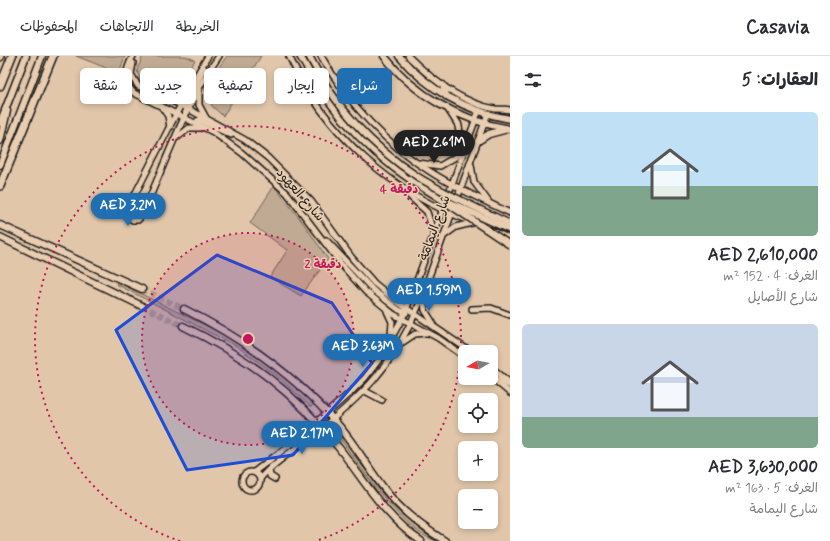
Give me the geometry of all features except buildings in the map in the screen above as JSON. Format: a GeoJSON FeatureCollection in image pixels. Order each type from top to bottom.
{"type":"FeatureCollection","features":[{"type":"Feature","properties":{"kind":"highway"},"geometry":{"type":"LineString","coordinates":[[0,86],[12,56]]}},
{"type":"Feature","properties":{"kind":"highway"},"geometry":{"type":"LineString","coordinates":[[0,186],[53,56]]}},
{"type":"Feature","properties":{"kind":"main road"},"geometry":{"type":"LineString","coordinates":[[0,123],[26,56]]}},
{"type":"Feature","properties":{"kind":"main road"},"geometry":{"type":"LineString","coordinates":[[0,165],[42,56]]}},
{"type":"Feature","properties":{"kind":"main road"},"geometry":{"type":"LineString","coordinates":[[300,56],[327,100],[357,136],[391,166],[510,245]]}},
{"type":"Feature","properties":{"kind":"main road"},"geometry":{"type":"LineString","coordinates":[[309,56],[341,106],[359,128],[389,155],[438,189],[510,224]]}},
{"type":"Feature","properties":{"kind":"main road"},"geometry":{"type":"LineString","coordinates":[[384,56],[410,84],[446,108],[475,121],[508,129]]}},
{"type":"Feature","properties":{"kind":"main road"},"geometry":{"type":"LineString","coordinates":[[399,56],[425,82],[446,96],[479,110],[510,119]]}},
{"type":"Feature","properties":{"kind":"main road"},"geometry":{"type":"LineString","coordinates":[[443,85],[446,96]]}},
{"type":"Feature","properties":{"kind":"main road"},"geometry":{"type":"LineString","coordinates":[[0,141],[6,122],[7,103]]}},
{"type":"Feature","properties":{"kind":"main road"},"geometry":{"type":"LineString","coordinates":[[446,108],[458,124],[463,152]]}},
{"type":"Feature","properties":{"kind":"main road"},"geometry":{"type":"LineString","coordinates":[[478,141],[489,134],[508,129]]}},
{"type":"Feature","properties":{"kind":"main road"},"geometry":{"type":"LineString","coordinates":[[435,196],[510,230]]}},
{"type":"Feature","properties":{"kind":"main road"},"geometry":{"type":"LineString","coordinates":[[1,225],[142,289]]}},
{"type":"Feature","properties":{"kind":"main road"},"geometry":{"type":"LineString","coordinates":[[0,238],[142,306]]}},
{"type":"Feature","properties":{"kind":"main road"},"geometry":{"type":"LineString","coordinates":[[102,286],[109,274]]}},
{"type":"Feature","properties":{"kind":"main road"},"geometry":{"type":"LineString","coordinates":[[184,309],[224,330],[260,354],[299,386],[333,419],[393,500],[412,518],[445,541]]}},
{"type":"Feature","properties":{"kind":"main road"},"geometry":{"type":"LineString","coordinates":[[183,326],[215,342],[252,365],[287,391],[322,428],[381,504],[402,526],[421,541]]}},
{"type":"Feature","properties":{"kind":"street","name":"شارع العهود"},"geometry":{"type":"LineString","coordinates":[[134,56],[131,70],[135,83],[140,87]]}},
{"type":"Feature","properties":{"kind":"street","name":"شارع العهود"},"geometry":{"type":"LineString","coordinates":[[134,56],[126,75],[129,88],[137,95],[197,124],[235,148],[275,181],[298,206],[320,237],[353,278],[385,308],[410,324],[432,335],[458,352]]}},
{"type":"Feature","properties":{"kind":"street"},"geometry":{"type":"LineString","coordinates":[[196,76],[208,56]]}},
{"type":"Feature","properties":{"kind":"street"},"geometry":{"type":"LineString","coordinates":[[185,107],[208,56]]}},
{"type":"Feature","properties":{"kind":"street"},"geometry":{"type":"LineString","coordinates":[[186,104],[185,107],[186,118],[142,215],[138,220],[130,219],[127,211],[177,114],[185,107],[199,89],[219,56]]}},
{"type":"Feature","properties":{"kind":"street"},"geometry":{"type":"LineString","coordinates":[[321,56],[340,85],[367,119],[395,145],[415,161],[451,184],[510,213]]}},
{"type":"Feature","properties":{"kind":"street"},"geometry":{"type":"LineString","coordinates":[[408,56],[443,85],[478,103],[495,109],[510,110]]}},
{"type":"Feature","properties":{"kind":"street"},"geometry":{"type":"LineString","coordinates":[[289,57],[318,106],[341,134],[366,160],[402,188],[427,212],[433,231]]}},
{"type":"Feature","properties":{"kind":"street"},"geometry":{"type":"LineString","coordinates":[[199,89],[199,105],[207,119]]}},
{"type":"Feature","properties":{"kind":"street","name":"شارع العهود"},"geometry":{"type":"LineString","coordinates":[[179,104],[245,140],[277,166],[303,192],[326,220],[354,261],[386,293],[406,310],[434,326],[461,345]]}},
{"type":"Feature","properties":{"kind":"street"},"geometry":{"type":"LineString","coordinates":[[161,106],[168,116],[170,128]]}},
{"type":"Feature","properties":{"kind":"street","name":"شارع اليمامة"},"geometry":{"type":"LineString","coordinates":[[254,472],[317,422],[365,378],[390,340],[406,310],[433,231],[479,110]]}},
{"type":"Feature","properties":{"kind":"street","name":"شارع اليمامة"},"geometry":{"type":"LineString","coordinates":[[260,479],[269,470],[333,419],[367,389],[384,370],[415,314],[488,113]]}},
{"type":"Feature","properties":{"kind":"street"},"geometry":{"type":"LineString","coordinates":[[197,124],[197,121],[199,120],[245,140]]}},
{"type":"Feature","properties":{"kind":"street"},"geometry":{"type":"LineString","coordinates":[[175,140],[189,128],[204,128]]}},
{"type":"Feature","properties":{"kind":"street"},"geometry":{"type":"LineString","coordinates":[[415,161],[426,165],[440,166],[463,152]]}},
{"type":"Feature","properties":{"kind":"street"},"geometry":{"type":"LineString","coordinates":[[471,160],[474,182],[490,203]]}},
{"type":"Feature","properties":{"kind":"street"},"geometry":{"type":"LineString","coordinates":[[402,188],[441,210],[477,223],[510,239]]}},
{"type":"Feature","properties":{"kind":"street"},"geometry":{"type":"LineString","coordinates":[[444,237],[456,227],[464,224],[477,223]]}},
{"type":"Feature","properties":{"kind":"street"},"geometry":{"type":"LineString","coordinates":[[320,237],[331,245],[373,290],[406,310]]}},
{"type":"Feature","properties":{"kind":"street"},"geometry":{"type":"LineString","coordinates":[[386,293],[400,294],[416,282]]}},
{"type":"Feature","properties":{"kind":"street"},"geometry":{"type":"LineString","coordinates":[[424,291],[425,310],[434,326]]}},
{"type":"Feature","properties":{"kind":"street"},"geometry":{"type":"LineString","coordinates":[[385,308],[392,322],[390,340]]}},
{"type":"Feature","properties":{"kind":"street"},"geometry":{"type":"LineString","coordinates":[[472,308],[491,308],[510,315]]}},
{"type":"Feature","properties":{"kind":"street"},"geometry":{"type":"LineString","coordinates":[[399,345],[415,334],[422,333],[432,335]]}},
{"type":"Feature","properties":{"kind":"street"},"geometry":{"type":"LineString","coordinates":[[498,373],[510,383]]}},
{"type":"Feature","properties":{"kind":"street"},"geometry":{"type":"LineString","coordinates":[[502,376],[510,376]]}},
{"type":"Feature","properties":{"kind":"street"},"geometry":{"type":"LineString","coordinates":[[498,380],[510,386]]}},
{"type":"Feature","properties":{"kind":"street"},"geometry":{"type":"LineString","coordinates":[[498,382],[510,393]]}},
{"type":"Feature","properties":{"kind":"street"},"geometry":{"type":"LineString","coordinates":[[367,389],[383,398]]}},
{"type":"Feature","properties":{"kind":"street"},"geometry":{"type":"LineString","coordinates":[[269,470],[270,476],[275,479]]}},
{"type":"Feature","properties":{"kind":"street"},"geometry":{"type":"LineString","coordinates":[[247,472],[254,472],[260,479],[258,485],[253,490],[243,486],[242,481],[243,476],[247,472]]}},
{"type":"Feature","properties":{"kind":"highlighted area"},"geometry":{"type":"Polygon","coordinates":[[[217,255],[332,303],[372,363],[293,455],[187,470],[116,330],[217,255]]]}},
{"type":"Feature","properties":{"kind":"shaded area"},"geometry":{"type":"Polygon","coordinates":[[[76,56],[125,56],[121,68],[106,68],[76,56]]]}},
{"type":"Feature","properties":{"kind":"shaded area"},"geometry":{"type":"Polygon","coordinates":[[[143,56],[185,56],[195,60],[191,68],[140,68],[140,80],[137,70],[143,56]]]}},
{"type":"Feature","properties":{"kind":"shaded area"},"geometry":{"type":"Polygon","coordinates":[[[227,56],[261,56],[253,68],[218,68],[227,56]]]}},
{"type":"Feature","properties":{"kind":"shaded area"},"geometry":{"type":"Polygon","coordinates":[[[211,104],[231,104],[223,116],[211,104]]]}},
{"type":"Feature","properties":{"kind":"shaded area"},"geometry":{"type":"Polygon","coordinates":[[[274,186],[304,224],[328,259],[301,296],[270,277],[288,249],[287,250],[250,223],[274,186]]]}},
{"type":"Feature","properties":{"kind":"shaded area"},"geometry":{"type":"Polygon","coordinates":[[[117,282],[231,338],[283,376],[314,404],[311,407],[275,374],[236,346],[116,284],[117,282]]]}},
{"type":"Feature","properties":{"kind":"shaded area"},"geometry":{"type":"Polygon","coordinates":[[[339,430],[380,486],[441,541],[428,537],[413,528],[398,514],[369,479],[336,433],[339,430]]]}},
{"type":"Feature","properties":{"kind":"tunnel"},"geometry":{"type":"LineString","coordinates":[[142,289],[184,309]]}},
{"type":"Feature","properties":{"kind":"tunnel"},"geometry":{"type":"LineString","coordinates":[[142,306],[183,326]]}},
{"type":"Feature","properties":{"kind":"tram line"},"geometry":{"type":"LineString","coordinates":[[337,431],[370,476],[394,504],[407,518],[436,541]]}}]}
